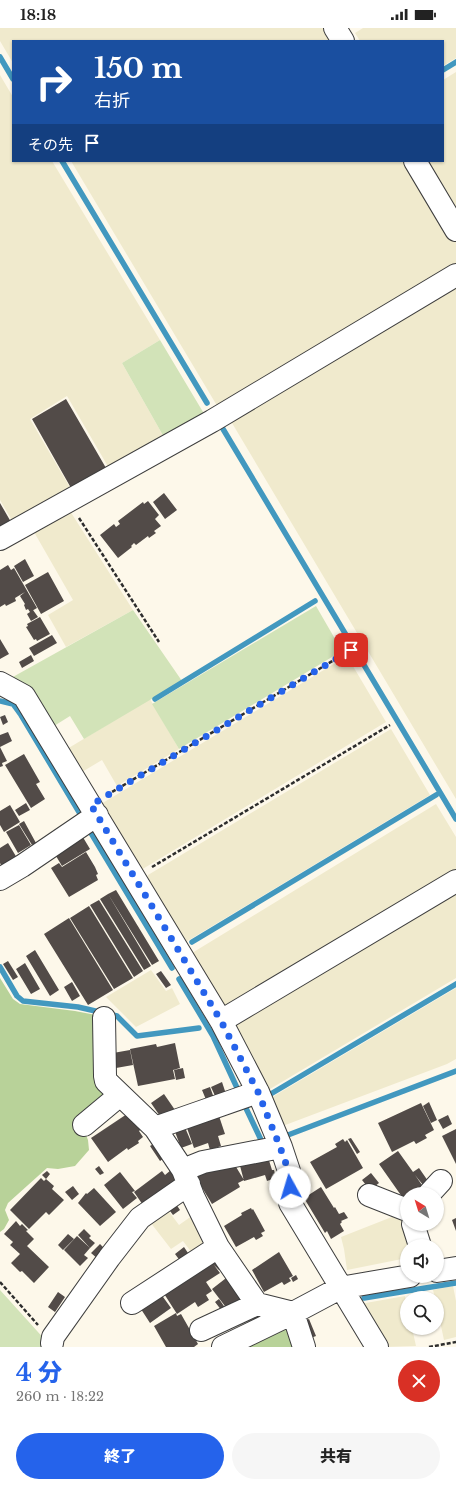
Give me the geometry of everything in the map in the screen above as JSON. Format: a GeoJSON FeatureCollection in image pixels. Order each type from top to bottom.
{"type":"FeatureCollection","features":[{"type":"Feature","properties":{"kind":"street"},"geometry":{"type":"LineString","coordinates":[[416,162],[456,230]]}},
{"type":"Feature","properties":{"kind":"street"},"geometry":{"type":"LineString","coordinates":[[0,539],[212,421],[456,275]]}},
{"type":"Feature","properties":{"kind":"street"},"geometry":{"type":"LineString","coordinates":[[0,683],[24,696],[221,1021],[258,1092],[280,1147],[289,1172],[290,1203],[377,1347]]}},
{"type":"Feature","properties":{"kind":"street"},"geometry":{"type":"LineString","coordinates":[[0,879],[22,866],[94,810]]}},
{"type":"Feature","properties":{"kind":"street"},"geometry":{"type":"LineString","coordinates":[[221,1021],[456,881]]}},
{"type":"Feature","properties":{"kind":"street"},"geometry":{"type":"LineString","coordinates":[[104,1018],[106,1082],[155,1128],[186,1177],[193,1196],[218,1247],[257,1304]]}},
{"type":"Feature","properties":{"kind":"street"},"geometry":{"type":"LineString","coordinates":[[155,1128],[258,1092]]}},
{"type":"Feature","properties":{"kind":"street"},"geometry":{"type":"LineString","coordinates":[[84,1125],[120,1095]]}},
{"type":"Feature","properties":{"kind":"street"},"geometry":{"type":"LineString","coordinates":[[53,1346],[53,1337],[109,1258],[140,1218],[203,1162],[280,1147]]}},
{"type":"Feature","properties":{"kind":"street"},"geometry":{"type":"LineString","coordinates":[[369,1195],[400,1207]]}},
{"type":"Feature","properties":{"kind":"street"},"geometry":{"type":"LineString","coordinates":[[132,1303],[218,1247]]}},
{"type":"Feature","properties":{"kind":"street"},"geometry":{"type":"LineString","coordinates":[[444,1270],[456,1268]]}},
{"type":"Feature","properties":{"kind":"street"},"geometry":{"type":"LineString","coordinates":[[223,1347],[340,1288],[400,1278]]}},
{"type":"Feature","properties":{"kind":"street"},"geometry":{"type":"LineString","coordinates":[[200,1330],[257,1304],[293,1313]]}},
{"type":"Feature","properties":{"kind":"street"},"geometry":{"type":"LineString","coordinates":[[293,1313],[304,1347]]}},
{"type":"Feature","properties":{"kind":"path"},"geometry":{"type":"LineString","coordinates":[[68,501],[159,642]]}},
{"type":"Feature","properties":{"kind":"path"},"geometry":{"type":"LineString","coordinates":[[94,810],[351,650]]}},
{"type":"Feature","properties":{"kind":"path"},"geometry":{"type":"LineString","coordinates":[[135,878],[390,725]]}},
{"type":"Feature","properties":{"kind":"path"},"geometry":{"type":"LineString","coordinates":[[0,1282],[53,1346]]}},
{"type":"Feature","properties":{"kind":"path"},"geometry":{"type":"LineString","coordinates":[[429,1347],[456,1342]]}},
{"type":"Feature","properties":{"kind":"shaded area"},"geometry":{"type":"Polygon","coordinates":[[[0,28],[328,28],[335,40],[12,40],[12,61],[0,41],[0,28]]]}},
{"type":"Feature","properties":{"kind":"shaded area"},"geometry":{"type":"Polygon","coordinates":[[[363,28],[456,28],[456,58],[444,65],[444,40],[359,40],[355,33],[363,28]]]}},
{"type":"Feature","properties":{"kind":"shaded area"},"geometry":{"type":"Polygon","coordinates":[[[456,72],[456,207],[429,162],[444,162],[444,79],[456,72]]]}},
{"type":"Feature","properties":{"kind":"shaded area"},"geometry":{"type":"Polygon","coordinates":[[[0,75],[12,95],[12,162],[53,162],[160,340],[122,363],[165,439],[110,470],[67,396],[30,419],[72,491],[14,524],[0,500],[0,75]]]}},
{"type":"Feature","properties":{"kind":"shaded area"},"geometry":{"type":"Polygon","coordinates":[[[72,162],[408,162],[456,242],[456,268],[219,409],[72,162]]]}},
{"type":"Feature","properties":{"kind":"shaded area"},"geometry":{"type":"Polygon","coordinates":[[[456,282],[456,799],[229,418],[456,282]]]}},
{"type":"Feature","properties":{"kind":"shaded area"},"geometry":{"type":"Polygon","coordinates":[[[70,511],[133,610],[66,647],[48,615],[73,600],[34,532],[70,511]]]}},
{"type":"Feature","properties":{"kind":"shaded area"},"geometry":{"type":"Polygon","coordinates":[[[347,656],[386,722],[141,870],[101,804],[347,656]]]}},
{"type":"Feature","properties":{"kind":"shaded area"},"geometry":{"type":"Polygon","coordinates":[[[150,699],[179,749],[117,786],[102,760],[82,772],[67,749],[150,699]]]}},
{"type":"Feature","properties":{"kind":"shaded area"},"geometry":{"type":"Polygon","coordinates":[[[391,729],[430,795],[184,943],[147,880],[148,875],[391,729]]]}},
{"type":"Feature","properties":{"kind":"shaded area"},"geometry":{"type":"Polygon","coordinates":[[[436,804],[456,837],[456,871],[227,1011],[192,953],[436,804]]]}},
{"type":"Feature","properties":{"kind":"shaded area"},"geometry":{"type":"Polygon","coordinates":[[[456,888],[456,978],[265,1092],[230,1022],[456,888]]]}},
{"type":"Feature","properties":{"kind":"shaded area"},"geometry":{"type":"Polygon","coordinates":[[[151,970],[166,991],[172,988],[180,1004],[136,1027],[106,997],[151,970]]]}},
{"type":"Feature","properties":{"kind":"shaded area"},"geometry":{"type":"Polygon","coordinates":[[[456,988],[456,1059],[447,1064],[280,1127],[269,1099],[456,988]]]}},
{"type":"Feature","properties":{"kind":"shaded area"},"geometry":{"type":"Polygon","coordinates":[[[164,1205],[179,1225],[196,1213],[213,1246],[195,1257],[183,1241],[171,1249],[147,1218],[164,1205]]]}},
{"type":"Feature","properties":{"kind":"shaded area"},"geometry":{"type":"Polygon","coordinates":[[[400,1214],[400,1231],[408,1231],[411,1239],[400,1239],[400,1259],[347,1270],[341,1237],[400,1214]]]}},
{"type":"Feature","properties":{"kind":"shaded area"},"geometry":{"type":"Polygon","coordinates":[[[453,1286],[456,1301],[456,1337],[444,1340],[444,1291],[433,1290],[453,1286]]]}},
{"type":"Feature","properties":{"kind":"shaded area"},"geometry":{"type":"Polygon","coordinates":[[[400,1297],[400,1335],[414,1335],[416,1346],[385,1347],[360,1304],[400,1297]]]}},
{"type":"Feature","properties":{"kind":"green space"},"geometry":{"type":"Polygon","coordinates":[[[160,340],[206,417],[165,439],[122,363],[160,340]]]}},
{"type":"Feature","properties":{"kind":"green space"},"geometry":{"type":"Polygon","coordinates":[[[316,606],[342,651],[179,749],[152,704],[316,606]]]}},
{"type":"Feature","properties":{"kind":"green space"},"geometry":{"type":"Polygon","coordinates":[[[133,610],[182,681],[84,739],[70,716],[54,726],[11,678],[133,610]]]}},
{"type":"Feature","properties":{"kind":"green space"},"geometry":{"type":"Polygon","coordinates":[[[0,978],[13,999],[20,1004],[101,1016],[116,1095],[84,1130],[88,1140],[89,1150],[75,1166],[58,1169],[47,1168],[8,1203],[5,1210],[9,1220],[4,1229],[0,1232],[0,978]]]}},
{"type":"Feature","properties":{"kind":"green space"},"geometry":{"type":"Polygon","coordinates":[[[0,1290],[47,1342],[46,1347],[0,1347],[0,1290]]]}},
{"type":"Feature","properties":{"kind":"green space"},"geometry":{"type":"Polygon","coordinates":[[[289,1320],[298,1347],[235,1347],[289,1320]]]}},
{"type":"Feature","properties":{"kind":"building"},"geometry":{"type":"Polygon","coordinates":[[[66,399],[106,468],[71,488],[32,419],[66,399]]]}},
{"type":"Feature","properties":{"kind":"building"},"geometry":{"type":"Polygon","coordinates":[[[164,493],[177,510],[165,519],[153,502],[164,493]]]}},
{"type":"Feature","properties":{"kind":"building"},"geometry":{"type":"Polygon","coordinates":[[[148,501],[159,515],[155,519],[161,526],[154,531],[156,533],[149,538],[148,536],[136,545],[134,543],[131,546],[132,547],[118,558],[100,535],[114,524],[116,527],[120,524],[118,521],[143,502],[144,504],[148,501]]]}},
{"type":"Feature","properties":{"kind":"building"},"geometry":{"type":"Polygon","coordinates":[[[0,503],[11,522],[0,528],[0,503]]]}},
{"type":"Feature","properties":{"kind":"building"},"geometry":{"type":"Polygon","coordinates":[[[25,559],[34,576],[23,582],[14,566],[25,559]]]}},
{"type":"Feature","properties":{"kind":"building"},"geometry":{"type":"Polygon","coordinates":[[[8,565],[11,570],[14,568],[37,608],[30,612],[28,609],[26,610],[25,604],[20,596],[25,592],[15,598],[16,601],[0,607],[0,570],[8,565]]]}},
{"type":"Feature","properties":{"kind":"building"},"geometry":{"type":"Polygon","coordinates":[[[48,572],[64,601],[41,614],[25,585],[48,572]]]}},
{"type":"Feature","properties":{"kind":"building"},"geometry":{"type":"Polygon","coordinates":[[[33,610],[38,617],[31,621],[27,614],[33,610]]]}},
{"type":"Feature","properties":{"kind":"building"},"geometry":{"type":"Polygon","coordinates":[[[40,617],[50,634],[37,641],[36,639],[34,640],[26,627],[28,626],[27,624],[40,617]]]}},
{"type":"Feature","properties":{"kind":"building"},"geometry":{"type":"Polygon","coordinates":[[[52,635],[57,643],[34,656],[29,648],[52,635]]]}},
{"type":"Feature","properties":{"kind":"building"},"geometry":{"type":"Polygon","coordinates":[[[0,639],[9,654],[0,659],[0,639]]]}},
{"type":"Feature","properties":{"kind":"building"},"geometry":{"type":"Polygon","coordinates":[[[31,655],[34,661],[22,668],[19,662],[31,655]]]}},
{"type":"Feature","properties":{"kind":"building"},"geometry":{"type":"Polygon","coordinates":[[[5,715],[8,722],[3,725],[0,717],[5,715]]]}},
{"type":"Feature","properties":{"kind":"building"},"geometry":{"type":"Polygon","coordinates":[[[8,732],[12,741],[0,747],[0,735],[8,732]]]}},
{"type":"Feature","properties":{"kind":"building"},"geometry":{"type":"Polygon","coordinates":[[[0,747],[7,761],[2,763],[3,766],[0,767],[0,747]]]}},
{"type":"Feature","properties":{"kind":"building"},"geometry":{"type":"Polygon","coordinates":[[[24,754],[40,782],[36,784],[45,799],[31,808],[5,765],[24,754]]]}},
{"type":"Feature","properties":{"kind":"building"},"geometry":{"type":"Polygon","coordinates":[[[26,803],[30,810],[19,816],[15,810],[26,803]]]}},
{"type":"Feature","properties":{"kind":"building"},"geometry":{"type":"Polygon","coordinates":[[[10,805],[20,822],[4,832],[0,825],[0,811],[10,805]]]}},
{"type":"Feature","properties":{"kind":"building"},"geometry":{"type":"Polygon","coordinates":[[[24,821],[36,843],[32,845],[19,824],[24,821]]]}},
{"type":"Feature","properties":{"kind":"building"},"geometry":{"type":"Polygon","coordinates":[[[19,825],[31,845],[18,853],[6,832],[19,825]]]}},
{"type":"Feature","properties":{"kind":"building"},"geometry":{"type":"Polygon","coordinates":[[[81,834],[90,849],[62,866],[53,851],[81,834]]]}},
{"type":"Feature","properties":{"kind":"building"},"geometry":{"type":"Polygon","coordinates":[[[8,843],[17,858],[2,867],[0,863],[0,848],[8,843]]]}},
{"type":"Feature","properties":{"kind":"building"},"geometry":{"type":"Polygon","coordinates":[[[86,852],[98,874],[96,875],[98,880],[69,897],[51,868],[59,863],[62,867],[86,852]]]}},
{"type":"Feature","properties":{"kind":"building"},"geometry":{"type":"Polygon","coordinates":[[[116,890],[159,961],[152,965],[108,894],[116,890]]]}},
{"type":"Feature","properties":{"kind":"building"},"geometry":{"type":"Polygon","coordinates":[[[108,894],[151,966],[144,970],[100,899],[108,894]]]}},
{"type":"Feature","properties":{"kind":"building"},"geometry":{"type":"Polygon","coordinates":[[[99,900],[143,971],[134,977],[90,905],[99,900]]]}},
{"type":"Feature","properties":{"kind":"building"},"geometry":{"type":"Polygon","coordinates":[[[89,906],[133,978],[114,989],[70,918],[89,906]]]}},
{"type":"Feature","properties":{"kind":"building"},"geometry":{"type":"Polygon","coordinates":[[[69,918],[113,990],[88,1005],[44,934],[69,918]]]}},
{"type":"Feature","properties":{"kind":"building"},"geometry":{"type":"Polygon","coordinates":[[[35,950],[59,990],[50,996],[26,956],[35,950]]]}},
{"type":"Feature","properties":{"kind":"building"},"geometry":{"type":"Polygon","coordinates":[[[8,961],[18,977],[13,980],[3,964],[8,961]]]}},
{"type":"Feature","properties":{"kind":"building"},"geometry":{"type":"Polygon","coordinates":[[[25,963],[40,989],[31,994],[16,969],[25,963]]]}},
{"type":"Feature","properties":{"kind":"building"},"geometry":{"type":"Polygon","coordinates":[[[161,971],[171,985],[166,988],[156,974],[161,971]]]}},
{"type":"Feature","properties":{"kind":"building"},"geometry":{"type":"Polygon","coordinates":[[[72,982],[80,996],[72,1001],[64,987],[72,982]]]}},
{"type":"Feature","properties":{"kind":"building"},"geometry":{"type":"Polygon","coordinates":[[[175,1043],[180,1068],[173,1070],[175,1079],[138,1086],[130,1049],[156,1044],[157,1047],[175,1043]]]}},
{"type":"Feature","properties":{"kind":"building"},"geometry":{"type":"Polygon","coordinates":[[[130,1050],[133,1065],[116,1068],[113,1053],[130,1050]]]}},
{"type":"Feature","properties":{"kind":"building"},"geometry":{"type":"Polygon","coordinates":[[[183,1068],[185,1078],[176,1080],[174,1070],[183,1068]]]}},
{"type":"Feature","properties":{"kind":"building"},"geometry":{"type":"Polygon","coordinates":[[[222,1082],[226,1094],[216,1098],[211,1087],[222,1082]]]}},
{"type":"Feature","properties":{"kind":"building"},"geometry":{"type":"Polygon","coordinates":[[[210,1087],[214,1098],[207,1102],[202,1090],[210,1087]]]}},
{"type":"Feature","properties":{"kind":"building"},"geometry":{"type":"Polygon","coordinates":[[[164,1094],[175,1110],[162,1119],[151,1103],[164,1094]]]}},
{"type":"Feature","properties":{"kind":"building"},"geometry":{"type":"Polygon","coordinates":[[[429,1102],[437,1120],[431,1123],[423,1106],[429,1102]]]}},
{"type":"Feature","properties":{"kind":"building"},"geometry":{"type":"Polygon","coordinates":[[[421,1103],[434,1130],[425,1135],[427,1138],[416,1144],[414,1141],[392,1152],[378,1123],[421,1103]]]}},
{"type":"Feature","properties":{"kind":"building"},"geometry":{"type":"Polygon","coordinates":[[[127,1114],[144,1127],[139,1131],[143,1137],[138,1141],[139,1143],[128,1150],[127,1148],[108,1162],[91,1138],[127,1114]]]}},
{"type":"Feature","properties":{"kind":"building"},"geometry":{"type":"Polygon","coordinates":[[[448,1115],[452,1124],[443,1129],[438,1120],[448,1115]]]}},
{"type":"Feature","properties":{"kind":"building"},"geometry":{"type":"Polygon","coordinates":[[[219,1116],[225,1134],[218,1136],[221,1146],[210,1150],[208,1143],[194,1148],[187,1128],[219,1116]]]}},
{"type":"Feature","properties":{"kind":"building"},"geometry":{"type":"Polygon","coordinates":[[[184,1125],[192,1144],[181,1148],[174,1129],[184,1125]]]}},
{"type":"Feature","properties":{"kind":"building"},"geometry":{"type":"Polygon","coordinates":[[[456,1129],[456,1164],[442,1136],[456,1129]]]}},
{"type":"Feature","properties":{"kind":"building"},"geometry":{"type":"Polygon","coordinates":[[[351,1138],[360,1152],[357,1154],[348,1139],[351,1138]]]}},
{"type":"Feature","properties":{"kind":"building"},"geometry":{"type":"Polygon","coordinates":[[[343,1139],[345,1142],[347,1140],[363,1168],[326,1189],[310,1162],[337,1147],[335,1144],[343,1139]]]}},
{"type":"Feature","properties":{"kind":"building"},"geometry":{"type":"Polygon","coordinates":[[[157,1142],[167,1156],[160,1161],[150,1146],[157,1142]]]}},
{"type":"Feature","properties":{"kind":"building"},"geometry":{"type":"Polygon","coordinates":[[[398,1151],[413,1172],[419,1168],[428,1181],[423,1185],[415,1175],[423,1187],[400,1187],[400,1194],[379,1164],[398,1151]]]}},
{"type":"Feature","properties":{"kind":"building"},"geometry":{"type":"Polygon","coordinates":[[[267,1154],[276,1178],[267,1181],[265,1175],[244,1181],[239,1162],[267,1154]]]}},
{"type":"Feature","properties":{"kind":"building"},"geometry":{"type":"Polygon","coordinates":[[[233,1162],[244,1180],[238,1183],[240,1187],[212,1204],[198,1181],[200,1180],[197,1176],[204,1171],[206,1173],[219,1165],[233,1162]]]}},
{"type":"Feature","properties":{"kind":"building"},"geometry":{"type":"Polygon","coordinates":[[[99,1166],[104,1173],[100,1175],[95,1169],[99,1166]]]}},
{"type":"Feature","properties":{"kind":"building"},"geometry":{"type":"Polygon","coordinates":[[[171,1170],[180,1182],[145,1208],[134,1192],[162,1171],[165,1175],[171,1170]]]}},
{"type":"Feature","properties":{"kind":"building"},"geometry":{"type":"Polygon","coordinates":[[[47,1171],[50,1174],[46,1179],[42,1175],[47,1171]]]}},
{"type":"Feature","properties":{"kind":"building"},"geometry":{"type":"Polygon","coordinates":[[[120,1172],[135,1191],[132,1192],[137,1198],[123,1209],[104,1185],[120,1172]]]}},
{"type":"Feature","properties":{"kind":"building"},"geometry":{"type":"Polygon","coordinates":[[[371,1173],[379,1183],[370,1190],[362,1180],[371,1173]]]}},
{"type":"Feature","properties":{"kind":"building"},"geometry":{"type":"Polygon","coordinates":[[[41,1178],[44,1181],[46,1179],[54,1186],[52,1189],[64,1200],[49,1215],[46,1212],[29,1229],[10,1210],[41,1178]]]}},
{"type":"Feature","properties":{"kind":"building"},"geometry":{"type":"Polygon","coordinates":[[[73,1186],[79,1194],[72,1200],[65,1192],[73,1186]]]}},
{"type":"Feature","properties":{"kind":"building"},"geometry":{"type":"Polygon","coordinates":[[[321,1187],[339,1214],[344,1212],[348,1218],[341,1221],[342,1222],[340,1224],[344,1231],[331,1239],[327,1231],[325,1233],[304,1198],[321,1187]]]}},
{"type":"Feature","properties":{"kind":"building"},"geometry":{"type":"Polygon","coordinates":[[[94,1188],[116,1212],[100,1226],[78,1203],[86,1193],[87,1194],[94,1188]]]}},
{"type":"Feature","properties":{"kind":"building"},"geometry":{"type":"Polygon","coordinates":[[[174,1201],[180,1210],[173,1215],[167,1207],[174,1201]]]}},
{"type":"Feature","properties":{"kind":"building"},"geometry":{"type":"Polygon","coordinates":[[[251,1208],[265,1231],[261,1233],[263,1236],[256,1240],[254,1237],[236,1247],[224,1226],[242,1215],[241,1213],[251,1208]]]}},
{"type":"Feature","properties":{"kind":"building"},"geometry":{"type":"Polygon","coordinates":[[[456,1218],[456,1231],[452,1220],[456,1218]]]}},
{"type":"Feature","properties":{"kind":"building"},"geometry":{"type":"Polygon","coordinates":[[[16,1221],[20,1226],[22,1224],[28,1230],[26,1231],[34,1239],[27,1246],[49,1267],[34,1283],[11,1263],[20,1254],[10,1245],[13,1242],[4,1234],[16,1221]]]}},
{"type":"Feature","properties":{"kind":"building"},"geometry":{"type":"Polygon","coordinates":[[[84,1229],[91,1236],[89,1238],[95,1243],[90,1248],[78,1235],[84,1229]]]}},
{"type":"Feature","properties":{"kind":"building"},"geometry":{"type":"Polygon","coordinates":[[[68,1234],[74,1239],[63,1250],[58,1245],[68,1234]]]}},
{"type":"Feature","properties":{"kind":"building"},"geometry":{"type":"Polygon","coordinates":[[[77,1236],[90,1248],[84,1255],[88,1258],[80,1266],[64,1250],[77,1236]]]}},
{"type":"Feature","properties":{"kind":"building"},"geometry":{"type":"Polygon","coordinates":[[[100,1244],[106,1250],[98,1259],[91,1253],[100,1244]]]}},
{"type":"Feature","properties":{"kind":"building"},"geometry":{"type":"Polygon","coordinates":[[[184,1247],[190,1256],[181,1262],[175,1254],[184,1247]]]}},
{"type":"Feature","properties":{"kind":"building"},"geometry":{"type":"Polygon","coordinates":[[[279,1252],[293,1276],[289,1278],[291,1281],[284,1285],[282,1282],[264,1292],[252,1270],[279,1252]]]}},
{"type":"Feature","properties":{"kind":"building"},"geometry":{"type":"Polygon","coordinates":[[[214,1258],[224,1267],[219,1270],[214,1265],[220,1273],[206,1282],[212,1291],[206,1295],[209,1300],[198,1307],[195,1302],[177,1314],[161,1289],[214,1258]]]}},
{"type":"Feature","properties":{"kind":"building"},"geometry":{"type":"Polygon","coordinates":[[[230,1275],[246,1296],[228,1310],[212,1289],[230,1275]]]}},
{"type":"Feature","properties":{"kind":"building"},"geometry":{"type":"Polygon","coordinates":[[[296,1275],[298,1279],[293,1282],[291,1278],[296,1275]]]}},
{"type":"Feature","properties":{"kind":"building"},"geometry":{"type":"Polygon","coordinates":[[[158,1290],[171,1308],[150,1323],[139,1306],[158,1290]]]}},
{"type":"Feature","properties":{"kind":"building"},"geometry":{"type":"Polygon","coordinates":[[[58,1292],[65,1297],[55,1312],[48,1307],[58,1292]]]}},
{"type":"Feature","properties":{"kind":"building"},"geometry":{"type":"Polygon","coordinates":[[[219,1299],[226,1309],[222,1311],[215,1302],[219,1299]]]}},
{"type":"Feature","properties":{"kind":"building"},"geometry":{"type":"Polygon","coordinates":[[[176,1313],[177,1316],[181,1314],[198,1344],[194,1347],[166,1347],[154,1326],[176,1313]]]}},
{"type":"Feature","properties":{"kind":"building"},"geometry":{"type":"Polygon","coordinates":[[[309,1319],[316,1336],[308,1339],[301,1322],[309,1319]]]}},
{"type":"Feature","properties":{"kind":"waterway"},"geometry":{"type":"LineString","coordinates":[[0,57],[12,77]]}},
{"type":"Feature","properties":{"kind":"waterway"},"geometry":{"type":"LineString","coordinates":[[444,69],[456,62]]}},
{"type":"Feature","properties":{"kind":"waterway"},"geometry":{"type":"LineString","coordinates":[[63,162],[207,403]]}},
{"type":"Feature","properties":{"kind":"waterway"},"geometry":{"type":"LineString","coordinates":[[223,429],[456,819]]}},
{"type":"Feature","properties":{"kind":"waterway"},"geometry":{"type":"LineString","coordinates":[[155,699],[315,601]]}},
{"type":"Feature","properties":{"kind":"waterway"},"geometry":{"type":"LineString","coordinates":[[0,701],[13,704],[21,715],[79,812]]}},
{"type":"Feature","properties":{"kind":"waterway"},"geometry":{"type":"LineString","coordinates":[[192,942],[436,795]]}},
{"type":"Feature","properties":{"kind":"waterway"},"geometry":{"type":"LineString","coordinates":[[88,828],[172,968]]}},
{"type":"Feature","properties":{"kind":"waterway"},"geometry":{"type":"LineString","coordinates":[[0,967],[17,996],[23,1001],[78,1007],[117,1016],[137,1036],[199,1028]]}},
{"type":"Feature","properties":{"kind":"waterway"},"geometry":{"type":"LineString","coordinates":[[179,979],[213,1036],[238,1090]]}},
{"type":"Feature","properties":{"kind":"waterway"},"geometry":{"type":"LineString","coordinates":[[269,1095],[456,984]]}},
{"type":"Feature","properties":{"kind":"waterway"},"geometry":{"type":"LineString","coordinates":[[288,1135],[456,1071]]}},
{"type":"Feature","properties":{"kind":"waterway"},"geometry":{"type":"LineString","coordinates":[[244,1104],[262,1142]]}},
{"type":"Feature","properties":{"kind":"waterway"},"geometry":{"type":"LineString","coordinates":[[364,1298],[456,1283]]}},
{"type":"Feature","properties":{"kind":"route"},"geometry":{"type":"LineString","coordinates":[[290,1187],[289,1172],[258,1092],[221,1021],[91,805],[351,650]]}}]}
